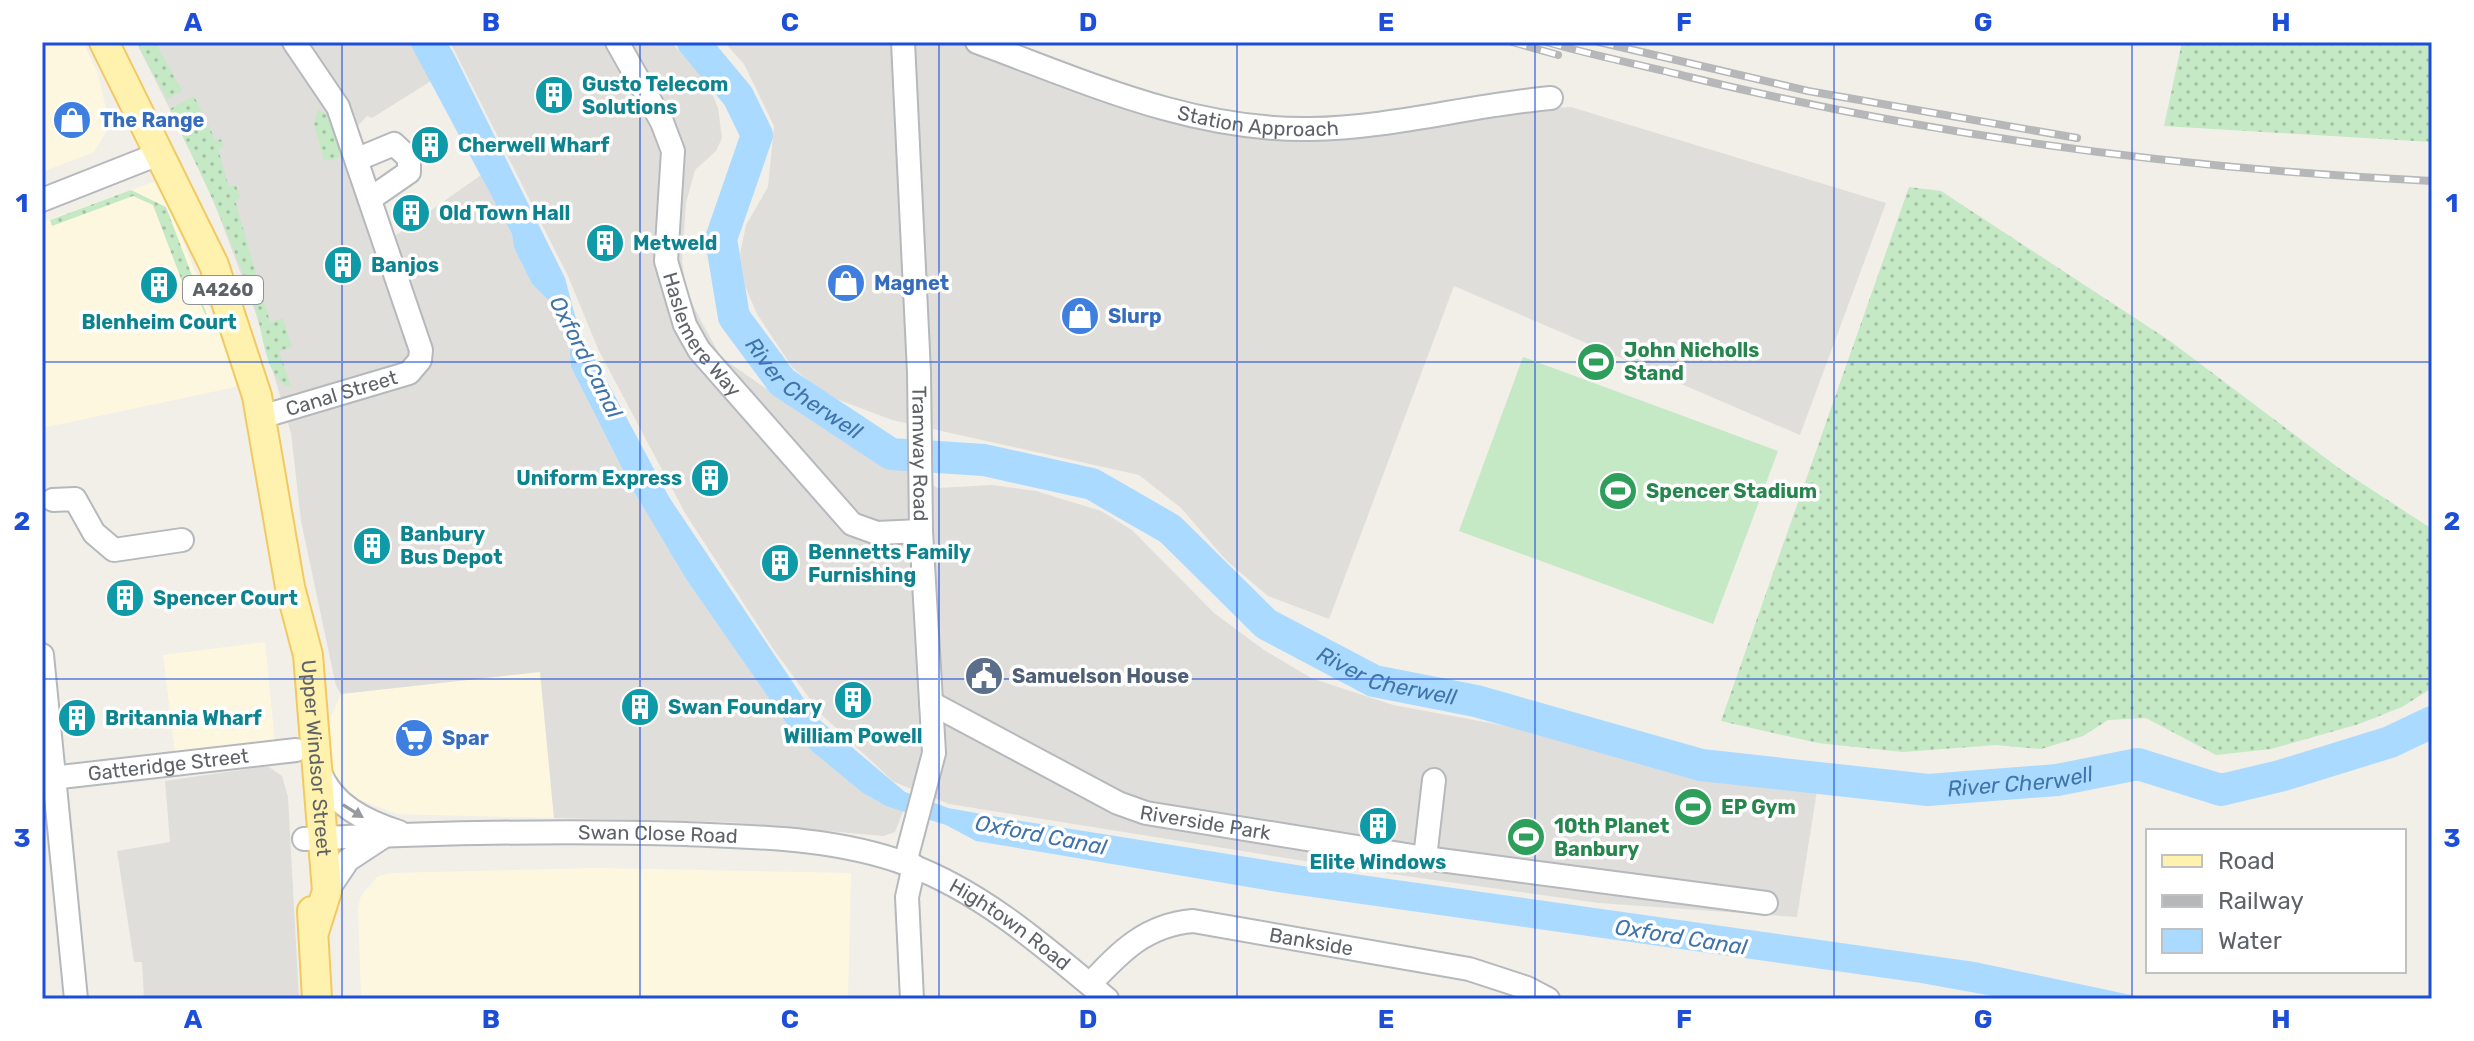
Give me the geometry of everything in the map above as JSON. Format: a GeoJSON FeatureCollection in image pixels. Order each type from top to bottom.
{"type":"FeatureCollection","features":[{"type":"Feature","properties":{"kind":"main road","name":"A4260"},"geometry":{"type":"LineString","coordinates":[[104,42],[214,265],[235,323],[263,425]]}},
{"type":"Feature","properties":{"kind":"main road","name":"Upper Windsor Street"},"geometry":{"type":"LineString","coordinates":[[263,425],[290,587],[308,655],[306,758],[313,838],[317,999]]}},
{"type":"Feature","properties":{"kind":"main road","name":"Upper Windsor Street"},"geometry":{"type":"LineString","coordinates":[[313,838],[327,891],[315,929]]}},
{"type":"Feature","properties":{"kind":"street","name":"Canal Street"},"geometry":{"type":"LineString","coordinates":[[263,425],[409,373],[420,360],[421,350],[338,107],[294,42]]}},
{"type":"Feature","properties":{"kind":"street","name":"Haslemere Way"},"geometry":{"type":"LineString","coordinates":[[617,42],[662,122],[673,151],[666,261],[685,325],[699,350],[852,524],[877,533],[921,531]]}},
{"type":"Feature","properties":{"kind":"street","name":"Tramway Road"},"geometry":{"type":"LineString","coordinates":[[903,42],[921,432],[921,531],[934,753],[909,864],[907,897],[912,999]]}},
{"type":"Feature","properties":{"kind":"street","name":"Station Approach"},"geometry":{"type":"LineString","coordinates":[[977,42],[1156,107],[1236,125],[1276,129],[1349,127],[1551,98]]}},
{"type":"Feature","properties":{"kind":"street"},"geometry":{"type":"LineString","coordinates":[[358,159],[394,144],[409,158],[409,172],[405,178],[370,199]]}},
{"type":"Feature","properties":{"kind":"street"},"geometry":{"type":"LineString","coordinates":[[42,200],[161,153]]}},
{"type":"Feature","properties":{"kind":"street"},"geometry":{"type":"LineString","coordinates":[[53,500],[75,499],[94,533],[114,550],[182,540]]}},
{"type":"Feature","properties":{"kind":"street"},"geometry":{"type":"LineString","coordinates":[[42,655],[49,779],[76,999]]}},
{"type":"Feature","properties":{"kind":"street","name":"Riverside Park"},"geometry":{"type":"LineString","coordinates":[[931,703],[1084,786],[1146,813],[1425,858],[1766,903]]}},
{"type":"Feature","properties":{"kind":"street","name":"Gatteridge Street"},"geometry":{"type":"LineString","coordinates":[[49,779],[306,758]]}},
{"type":"Feature","properties":{"kind":"street","name":"Swan Close Road"},"geometry":{"type":"LineString","coordinates":[[306,758],[329,792],[345,806],[408,835]]}},
{"type":"Feature","properties":{"kind":"street"},"geometry":{"type":"LineString","coordinates":[[1425,858],[1434,780]]}},
{"type":"Feature","properties":{"kind":"street","name":"Swan Close Road"},"geometry":{"type":"LineString","coordinates":[[313,838],[529,831],[747,836],[838,846],[909,864]]}},
{"type":"Feature","properties":{"kind":"street","name":"Swan Close Road"},"geometry":{"type":"LineString","coordinates":[[327,891],[339,869],[359,850],[374,840],[408,835]]}},
{"type":"Feature","properties":{"kind":"street","name":"Hightown Road"},"geometry":{"type":"LineString","coordinates":[[909,864],[948,882],[1016,925],[1107,999]]}},
{"type":"Feature","properties":{"kind":"street","name":"Bankside"},"geometry":{"type":"LineString","coordinates":[[1090,984],[1136,939],[1164,926],[1193,921],[1469,969],[1517,984],[1548,999]]}},
{"type":"Feature","properties":{"kind":"shaded area","name":"The Range"},"geometry":{"type":"Polygon","coordinates":[[[42,42],[83,42],[97,71],[110,125],[94,152],[42,172],[42,42]]]}},
{"type":"Feature","properties":{"kind":"shaded area"},"geometry":{"type":"Polygon","coordinates":[[[136,42],[409,42],[431,81],[372,118],[367,116],[356,128],[392,238],[481,175],[512,234],[514,248],[532,284],[561,313],[568,327],[571,367],[633,490],[686,579],[786,723],[863,793],[886,806],[904,809],[895,832],[883,836],[727,822],[554,818],[540,672],[341,694],[336,686],[301,521],[291,433],[256,314],[206,181],[136,42]]]}},
{"type":"Feature","properties":{"kind":"shaded area"},"geometry":{"type":"Polygon","coordinates":[[[450,42],[671,42],[707,81],[718,108],[722,138],[716,151],[695,170],[686,203],[682,262],[687,293],[721,357],[765,388],[938,488],[992,485],[1036,491],[1101,511],[1132,530],[1214,613],[1264,650],[1311,678],[1393,705],[1818,784],[1797,917],[1599,903],[1348,868],[949,804],[894,782],[821,714],[774,650],[685,513],[598,349],[568,276],[450,42]]]}},
{"type":"Feature","properties":{"kind":"shaded area"},"geometry":{"type":"Polygon","coordinates":[[[724,42],[957,42],[1196,126],[1571,107],[1886,203],[1800,435],[1454,286],[1329,619],[1268,596],[1227,561],[1181,508],[1139,475],[892,420],[826,395],[792,367],[757,314],[745,286],[740,254],[746,225],[768,187],[774,126],[744,64],[724,42]]]}},
{"type":"Feature","properties":{"kind":"shaded area"},"geometry":{"type":"Polygon","coordinates":[[[159,180],[240,386],[42,428],[42,222],[159,180]]]}},
{"type":"Feature","properties":{"kind":"shaded area"},"geometry":{"type":"Polygon","coordinates":[[[265,642],[275,743],[175,752],[163,655],[265,642]]]}},
{"type":"Feature","properties":{"kind":"shaded area"},"geometry":{"type":"Polygon","coordinates":[[[540,672],[554,818],[397,814],[345,794],[331,777],[327,726],[341,694],[540,672]]]}},
{"type":"Feature","properties":{"kind":"shaded area"},"geometry":{"type":"Polygon","coordinates":[[[269,767],[282,776],[288,797],[299,999],[144,999],[142,962],[134,962],[117,851],[170,842],[165,781],[269,767]]]}},
{"type":"Feature","properties":{"kind":"shaded area"},"geometry":{"type":"Polygon","coordinates":[[[596,868],[851,873],[848,999],[361,999],[358,908],[361,896],[378,876],[392,873],[596,868]]]}},
{"type":"Feature","properties":{"kind":"green space"},"geometry":{"type":"Polygon","coordinates":[[[136,42],[155,42],[182,91],[167,99],[136,42]]]}},
{"type":"Feature","properties":{"kind":"green space"},"geometry":{"type":"Polygon","coordinates":[[[2182,42],[2432,42],[2432,142],[2164,126],[2182,42]]]}},
{"type":"Feature","properties":{"kind":"green space"},"geometry":{"type":"Polygon","coordinates":[[[194,96],[216,141],[221,139],[224,146],[218,149],[229,187],[236,185],[240,198],[235,200],[270,322],[283,318],[292,347],[279,351],[291,387],[283,384],[272,369],[258,318],[230,240],[171,114],[170,109],[194,96]]]}},
{"type":"Feature","properties":{"kind":"green space"},"geometry":{"type":"Polygon","coordinates":[[[318,109],[327,115],[343,157],[324,161],[314,124],[318,109]]]}},
{"type":"Feature","properties":{"kind":"green space"},"geometry":{"type":"Polygon","coordinates":[[[1909,187],[1941,191],[2170,341],[2340,469],[2432,529],[2432,688],[2402,707],[2359,724],[2271,749],[2216,755],[2146,718],[2108,720],[2083,736],[2041,749],[1996,745],[1903,752],[1818,743],[1721,721],[1909,187]]]}},
{"type":"Feature","properties":{"kind":"green space"},"geometry":{"type":"Polygon","coordinates":[[[131,190],[166,207],[215,336],[196,294],[188,297],[153,205],[133,196],[52,226],[50,220],[131,190]]]}},
{"type":"Feature","properties":{"kind":"green space","name":"Spencer Stadium"},"geometry":{"type":"Polygon","coordinates":[[[1523,357],[1778,451],[1713,624],[1459,531],[1523,357]]]}},
{"type":"Feature","properties":{"kind":"water","name":"Oxford Canal"},"geometry":{"type":"Polygon","coordinates":[[[409,42],[447,42],[454,54],[565,278],[578,327],[669,497],[816,717],[905,792],[948,808],[1021,821],[1347,873],[1975,962],[2150,999],[2009,999],[1921,983],[1284,893],[976,841],[946,825],[886,806],[863,793],[812,751],[786,723],[686,579],[633,490],[571,367],[568,327],[561,313],[532,284],[514,248],[512,234],[409,42]]]}},
{"type":"Feature","properties":{"kind":"waterway","name":"River Cherwell"},"geometry":{"type":"LineString","coordinates":[[693,42],[738,96],[757,135],[721,239],[734,317],[782,382],[891,454],[984,460],[1092,484],[1170,529],[1266,624],[1374,681],[1476,701],[1701,765],[1928,790],[2057,780],[2138,764],[2221,790],[2280,776],[2390,742],[2432,722]]}},
{"type":"Feature","properties":{"kind":"railway"},"geometry":{"type":"LineString","coordinates":[[1512,42],[1558,55]]}},
{"type":"Feature","properties":{"kind":"railway"},"geometry":{"type":"LineString","coordinates":[[1547,42],[1780,98],[1965,133],[2245,168],[2432,181]]}},
{"type":"Feature","properties":{"kind":"railway"},"geometry":{"type":"LineString","coordinates":[[1599,42],[1808,91],[2077,138]]}},
{"type":"Feature","properties":{"kind":"place","name":"Gusto Telecom Solutions"},"geometry":{"type":"Point","coordinates":[554,95]}},
{"type":"Feature","properties":{"kind":"place","name":"The Range"},"geometry":{"type":"Point","coordinates":[72,120]}},
{"type":"Feature","properties":{"kind":"place","name":"Cherwell Wharf"},"geometry":{"type":"Point","coordinates":[430,145]}},
{"type":"Feature","properties":{"kind":"place","name":"Old Town Hall"},"geometry":{"type":"Point","coordinates":[411,213]}},
{"type":"Feature","properties":{"kind":"place","name":"Metweld"},"geometry":{"type":"Point","coordinates":[605,243]}},
{"type":"Feature","properties":{"kind":"place","name":"Banjos"},"geometry":{"type":"Point","coordinates":[343,265]}},
{"type":"Feature","properties":{"kind":"place","name":"Magnet"},"geometry":{"type":"Point","coordinates":[846,283]}},
{"type":"Feature","properties":{"kind":"place","name":"Blenheim Court"},"geometry":{"type":"Point","coordinates":[159,285]}},
{"type":"Feature","properties":{"kind":"place","name":"Slurp"},"geometry":{"type":"Point","coordinates":[1080,316]}},
{"type":"Feature","properties":{"kind":"place","name":"John Nicholls Stand"},"geometry":{"type":"Point","coordinates":[1596,362]}},
{"type":"Feature","properties":{"kind":"place","name":"Uniform Express"},"geometry":{"type":"Point","coordinates":[710,478]}},
{"type":"Feature","properties":{"kind":"place","name":"Spencer Stadium"},"geometry":{"type":"Point","coordinates":[1618,491]}},
{"type":"Feature","properties":{"kind":"place","name":"Banbury Bus Depot"},"geometry":{"type":"Point","coordinates":[372,546]}},
{"type":"Feature","properties":{"kind":"place","name":"Bennetts Family Furnishing"},"geometry":{"type":"Point","coordinates":[780,563]}},
{"type":"Feature","properties":{"kind":"place","name":"Spencer Court"},"geometry":{"type":"Point","coordinates":[125,598]}},
{"type":"Feature","properties":{"kind":"place","name":"Samuelson House"},"geometry":{"type":"Point","coordinates":[984,676]}},
{"type":"Feature","properties":{"kind":"place","name":"William Powell"},"geometry":{"type":"Point","coordinates":[853,700]}},
{"type":"Feature","properties":{"kind":"place","name":"Swan Foundary"},"geometry":{"type":"Point","coordinates":[640,707]}},
{"type":"Feature","properties":{"kind":"place","name":"Britannia Wharf"},"geometry":{"type":"Point","coordinates":[77,718]}},
{"type":"Feature","properties":{"kind":"place","name":"Spar"},"geometry":{"type":"Point","coordinates":[414,738]}},
{"type":"Feature","properties":{"kind":"place","name":"EP Gym"},"geometry":{"type":"Point","coordinates":[1693,807]}},
{"type":"Feature","properties":{"kind":"place","name":"Elite Windows"},"geometry":{"type":"Point","coordinates":[1378,826]}},
{"type":"Feature","properties":{"kind":"place","name":"10th Planet Banbury"},"geometry":{"type":"Point","coordinates":[1526,837]}}]}
